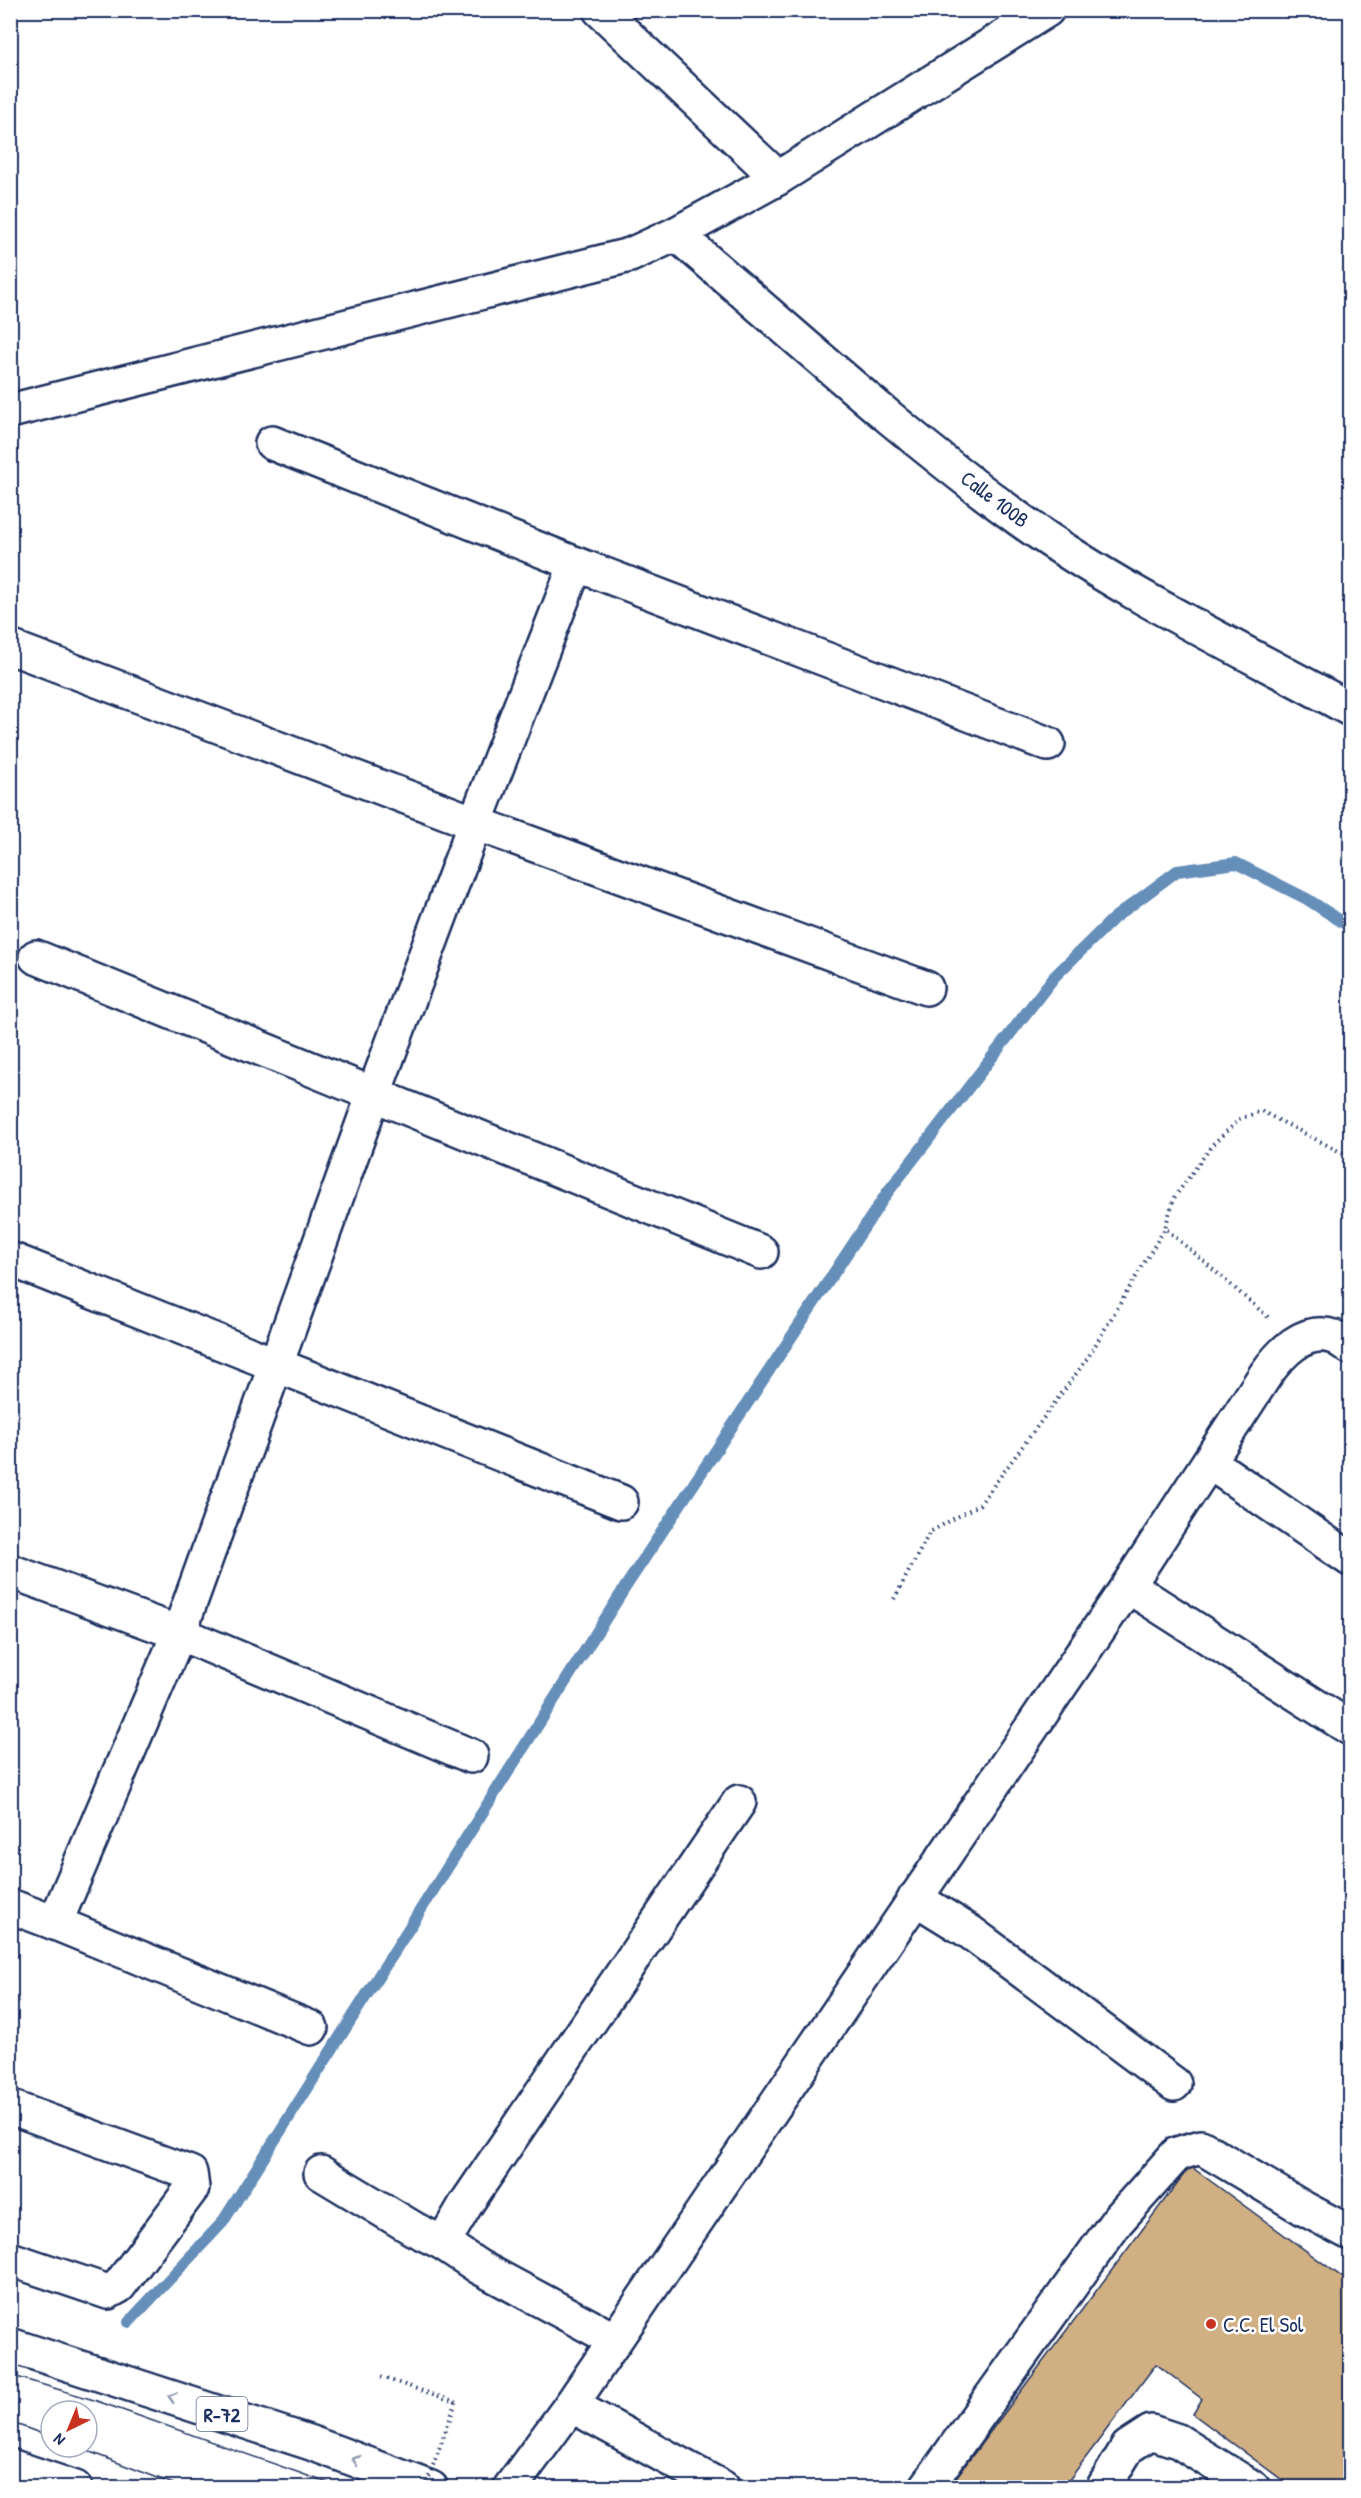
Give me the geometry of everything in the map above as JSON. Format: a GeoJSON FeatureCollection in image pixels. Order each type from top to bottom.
{"type":"FeatureCollection","features":[{"type":"Feature","properties":{"kind":"street"},"geometry":{"type":"LineString","coordinates":[[600,10],[778,178]]}},
{"type":"Feature","properties":{"kind":"street"},"geometry":{"type":"LineString","coordinates":[[10,411],[630,255],[676,234],[778,178],[1047,10]]}},
{"type":"Feature","properties":{"kind":"street","name":"Calle 100B"},"geometry":{"type":"LineString","coordinates":[[676,234],[912,435],[1020,519],[1113,580],[1350,709]]}},
{"type":"Feature","properties":{"kind":"street"},"geometry":{"type":"LineString","coordinates":[[272,443],[576,564],[1048,744]]}},
{"type":"Feature","properties":{"kind":"street"},"geometry":{"type":"LineString","coordinates":[[55,1923],[179,1633],[374,1093],[475,823],[576,564]]}},
{"type":"Feature","properties":{"kind":"street"},"geometry":{"type":"LineString","coordinates":[[10,647],[475,823],[926,988]]}},
{"type":"Feature","properties":{"kind":"street"},"geometry":{"type":"LineString","coordinates":[[36,957],[761,1252]]}},
{"type":"Feature","properties":{"kind":"street"},"geometry":{"type":"LineString","coordinates":[[10,1259],[621,1502]]}},
{"type":"Feature","properties":{"kind":"street"},"geometry":{"type":"LineString","coordinates":[[510,2487],[571,2405],[1128,1586],[1281,1353],[1295,1342],[1315,1336],[1333,1336],[1350,1347]]}},
{"type":"Feature","properties":{"kind":"street"},"geometry":{"type":"LineString","coordinates":[[1209,1462],[1350,1559]]}},
{"type":"Feature","properties":{"kind":"street"},"geometry":{"type":"LineString","coordinates":[[10,1571],[179,1633],[471,1756]]}},
{"type":"Feature","properties":{"kind":"street"},"geometry":{"type":"LineString","coordinates":[[1128,1586],[1350,1728]]}},
{"type":"Feature","properties":{"kind":"street"},"geometry":{"type":"LineString","coordinates":[[442,2243],[739,1802]]}},
{"type":"Feature","properties":{"kind":"street"},"geometry":{"type":"LineString","coordinates":[[915,1898],[970,1932],[1173,2084]]}},
{"type":"Feature","properties":{"kind":"street"},"geometry":{"type":"LineString","coordinates":[[10,1906],[311,2028]]}},
{"type":"Feature","properties":{"kind":"street"},"geometry":{"type":"LineString","coordinates":[[10,2108],[190,2173],[192,2188],[119,2286],[108,2292],[10,2259]]}},
{"type":"Feature","properties":{"kind":"street"},"geometry":{"type":"LineString","coordinates":[[926,2487],[1117,2221],[1177,2154],[1201,2147],[1303,2208],[1350,2233]]}},
{"type":"Feature","properties":{"kind":"street"},"geometry":{"type":"LineString","coordinates":[[321,2173],[480,2267],[615,2340]]}},
{"type":"Feature","properties":{"kind":"street","name":"R-72"},"geometry":{"type":"LineString","coordinates":[[10,2345],[311,2443],[431,2487]]}},
{"type":"Feature","properties":{"kind":"street"},"geometry":{"type":"LineString","coordinates":[[571,2405],[723,2487]]}},
{"type":"Feature","properties":{"kind":"street"},"geometry":{"type":"LineString","coordinates":[[1103,2487],[1128,2446],[1151,2432],[1178,2441],[1253,2487]]}},
{"type":"Feature","properties":{"kind":"street"},"geometry":{"type":"LineString","coordinates":[[10,2466],[75,2487]]}},
{"type":"Feature","properties":{"kind":"path"},"geometry":{"type":"LineString","coordinates":[[894,1599],[930,1532],[980,1504],[1087,1359],[1166,1228],[1174,1198],[1213,1144],[1240,1119],[1261,1111],[1350,1157]]}},
{"type":"Feature","properties":{"kind":"path"},"geometry":{"type":"LineString","coordinates":[[1166,1228],[1295,1342]]}},
{"type":"Feature","properties":{"kind":"path"},"geometry":{"type":"LineString","coordinates":[[381,2377],[456,2402],[425,2487]]}},
{"type":"Feature","properties":{"kind":"building","name":"C.C. El Sol"},"geometry":{"type":"Polygon","coordinates":[[[1190,2166],[1350,2283],[1350,2488],[1293,2488],[1193,2414],[1202,2399],[1156,2364],[1063,2488],[948,2488],[1190,2166]]]}},
{"type":"Feature","properties":{"kind":"waterway"},"geometry":{"type":"LineString","coordinates":[[129,2322],[222,2223],[626,1586],[887,1193],[1054,977],[1114,918],[1177,871],[1236,863],[1307,899],[1350,927]]}},
{"type":"Feature","properties":{"kind":"tram line"},"geometry":{"type":"LineString","coordinates":[[10,2375],[94,2400],[342,2488]]}},
{"type":"Feature","properties":{"kind":"tram line"},"geometry":{"type":"LineString","coordinates":[[10,2422],[39,2433]]}},
{"type":"Feature","properties":{"kind":"tram line"},"geometry":{"type":"LineString","coordinates":[[99,2455],[184,2488]]}},
{"type":"Feature","properties":{"kind":"place","name":"C.C. El Sol"},"geometry":{"type":"Point","coordinates":[1211,2324]}}]}
